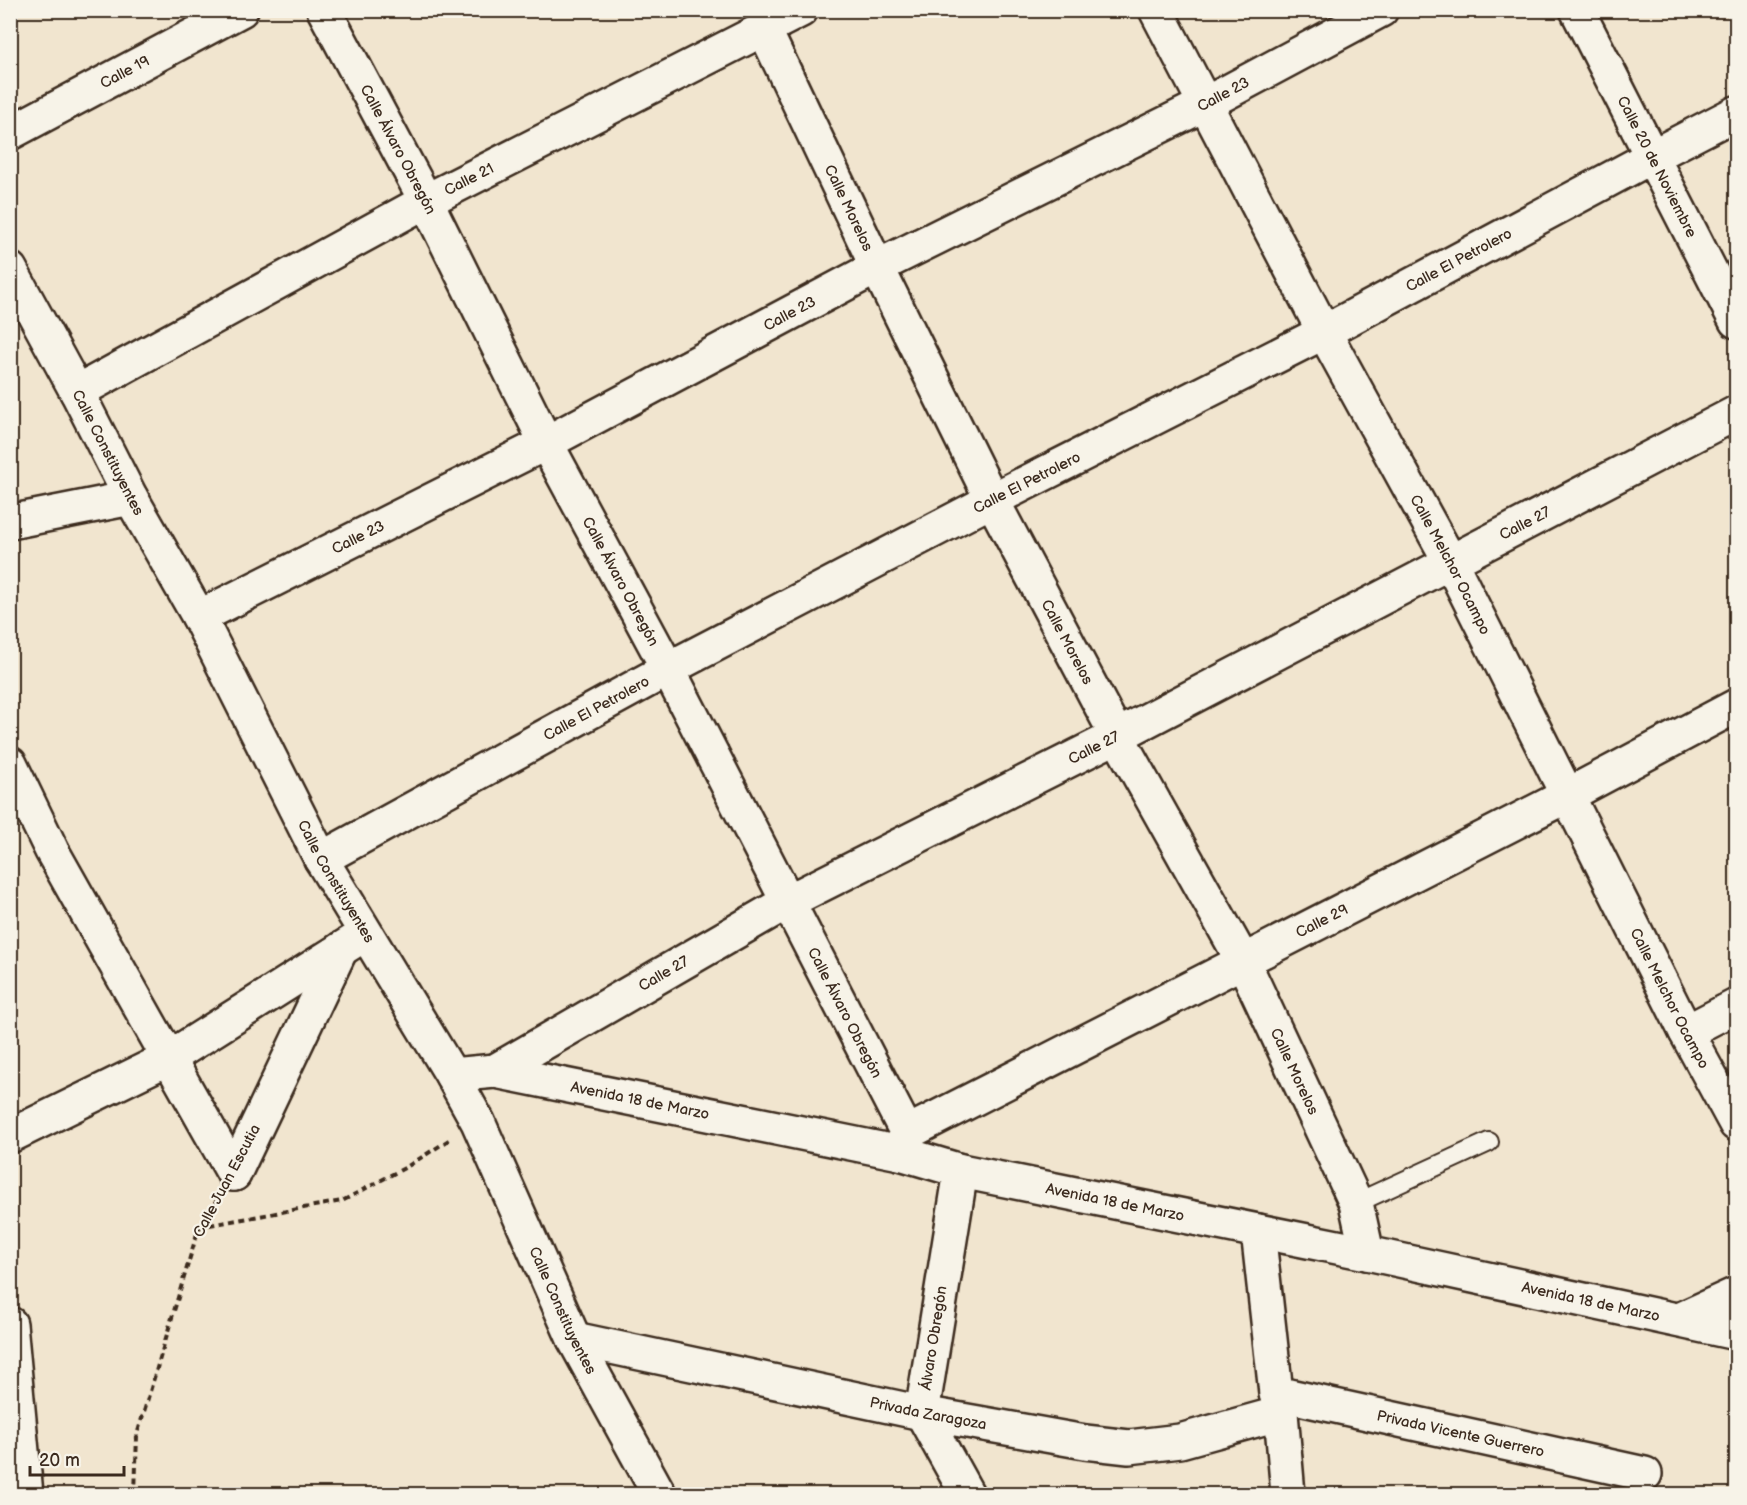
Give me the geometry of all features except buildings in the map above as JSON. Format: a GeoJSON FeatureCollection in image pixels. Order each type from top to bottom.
{"type":"FeatureCollection","features":[{"type":"Feature","properties":{"kind":"street","name":"Calle 19"},"geometry":{"type":"LineString","coordinates":[[10,133],[241,10]]}},
{"type":"Feature","properties":{"kind":"street","name":"Calle Álvaro Obregón"},"geometry":{"type":"LineString","coordinates":[[324,10],[426,201],[546,443],[668,669],[787,902],[904,1143]]}},
{"type":"Feature","properties":{"kind":"street","name":"Calle 21"},"geometry":{"type":"LineString","coordinates":[[76,392],[426,201],[801,10]]}},
{"type":"Feature","properties":{"kind":"street","name":"Calle Melchor Ocampo"},"geometry":{"type":"LineString","coordinates":[[1156,10],[1324,332],[1451,563],[1686,1032],[1737,1124]]}},
{"type":"Feature","properties":{"kind":"street","name":"Calle 23"},"geometry":{"type":"LineString","coordinates":[[199,617],[546,443],[877,267],[1205,104],[1382,10]]}},
{"type":"Feature","properties":{"kind":"street","name":"Calle 20 de Noviembre"},"geometry":{"type":"LineString","coordinates":[[1576,10],[1737,321]]}},
{"type":"Feature","properties":{"kind":"street","name":"Calle Morelos"},"geometry":{"type":"LineString","coordinates":[[764,29],[877,267],[992,500],[1117,736],[1243,961],[1356,1203],[1367,1253]]}},
{"type":"Feature","properties":{"kind":"street","name":"Calle El Petrolero"},"geometry":{"type":"LineString","coordinates":[[321,859],[668,669],[992,500],[1324,332],[1737,113]]}},
{"type":"Feature","properties":{"kind":"street","name":"Calle Constituyentes"},"geometry":{"type":"LineString","coordinates":[[10,269],[131,498],[199,617],[321,859],[353,941],[452,1075],[478,1122],[574,1339],[659,1494]]}},
{"type":"Feature","properties":{"kind":"street","name":"Calle 27"},"geometry":{"type":"LineString","coordinates":[[452,1075],[495,1071],[787,902],[1117,736],[1737,413]]}},
{"type":"Feature","properties":{"kind":"street"},"geometry":{"type":"LineString","coordinates":[[10,522],[131,498]]}},
{"type":"Feature","properties":{"kind":"street","name":"Calle 29"},"geometry":{"type":"LineString","coordinates":[[904,1143],[1243,961],[1737,706]]}},
{"type":"Feature","properties":{"kind":"street"},"geometry":{"type":"LineString","coordinates":[[10,764],[52,851],[234,1174]]}},
{"type":"Feature","properties":{"kind":"street"},"geometry":{"type":"LineString","coordinates":[[10,1136],[169,1058],[353,941]]}},
{"type":"Feature","properties":{"kind":"street","name":"Calle Juan Escutia"},"geometry":{"type":"LineString","coordinates":[[234,1174],[353,941]]}},
{"type":"Feature","properties":{"kind":"street"},"geometry":{"type":"LineString","coordinates":[[1686,1032],[1737,1006]]}},
{"type":"Feature","properties":{"kind":"street","name":"Avenida 18 de Marzo"},"geometry":{"type":"LineString","coordinates":[[495,1071],[904,1143],[961,1171],[1367,1253],[1737,1333]]}},
{"type":"Feature","properties":{"kind":"street","name":"Álvaro Obregón"},"geometry":{"type":"LineString","coordinates":[[922,1413],[961,1171]]}},
{"type":"Feature","properties":{"kind":"street"},"geometry":{"type":"LineString","coordinates":[[1258,1231],[1288,1494]]}},
{"type":"Feature","properties":{"kind":"street"},"geometry":{"type":"LineString","coordinates":[[1679,1320],[1737,1294]]}},
{"type":"Feature","properties":{"kind":"street"},"geometry":{"type":"LineString","coordinates":[[11,1328],[26,1494]]}},
{"type":"Feature","properties":{"kind":"street","name":"Privada Zaragoza"},"geometry":{"type":"LineString","coordinates":[[574,1339],[922,1413],[1085,1442],[1129,1447],[1180,1441],[1279,1403]]}},
{"type":"Feature","properties":{"kind":"street","name":"Privada Vicente Guerrero"},"geometry":{"type":"LineString","coordinates":[[1279,1403],[1645,1474]]}},
{"type":"Feature","properties":{"kind":"street"},"geometry":{"type":"LineString","coordinates":[[922,1413],[967,1494]]}},
{"type":"Feature","properties":{"kind":"lane"},"geometry":{"type":"LineString","coordinates":[[1356,1203],[1489,1142]]}},
{"type":"Feature","properties":{"kind":"path"},"geometry":{"type":"LineString","coordinates":[[199,1227],[342,1201],[408,1166],[478,1122]]}},
{"type":"Feature","properties":{"kind":"path","name":"Calle Juan Escutia"},"geometry":{"type":"LineString","coordinates":[[135,1494],[136,1435],[199,1227],[234,1174]]}}]}
